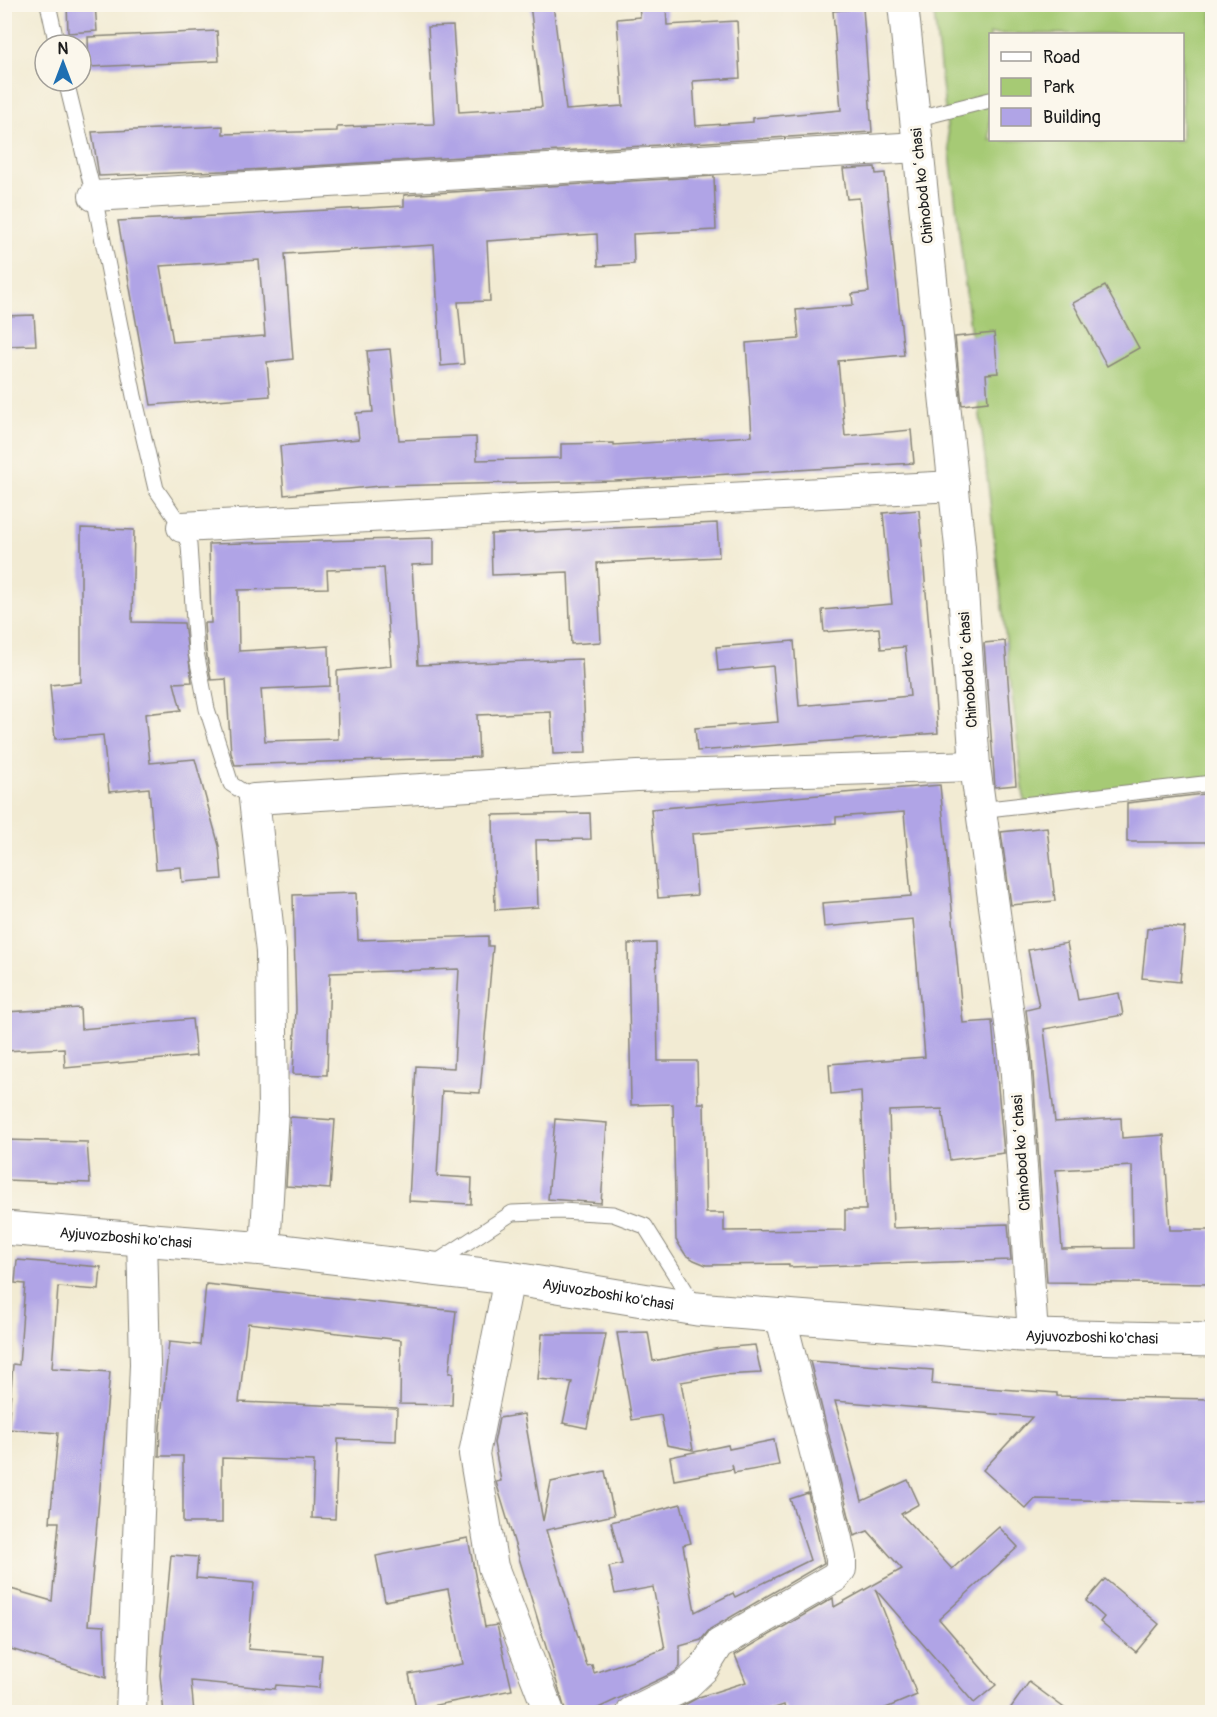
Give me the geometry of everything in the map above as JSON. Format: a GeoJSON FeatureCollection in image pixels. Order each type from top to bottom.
{"type":"FeatureCollection","features":[{"type":"Feature","properties":{"kind":"main road","name":"Ayjuvozboshi ko'chasi"},"geometry":{"type":"LineString","coordinates":[[4,1228],[265,1249],[428,1268],[509,1278],[697,1309],[1033,1336],[1212,1340]]}},
{"type":"Feature","properties":{"kind":"street","name":"Chinobod koʻchasi"},"geometry":{"type":"LineString","coordinates":[[903,4],[954,486],[975,766],[1015,1060],[1033,1336]]}},
{"type":"Feature","properties":{"kind":"street"},"geometry":{"type":"LineString","coordinates":[[94,196],[916,133]]}},
{"type":"Feature","properties":{"kind":"street"},"geometry":{"type":"LineString","coordinates":[[182,527],[954,486]]}},
{"type":"Feature","properties":{"kind":"street"},"geometry":{"type":"LineString","coordinates":[[265,1249],[273,1111],[271,952],[254,799],[637,776],[975,766]]}},
{"type":"Feature","properties":{"kind":"street"},"geometry":{"type":"LineString","coordinates":[[131,1713],[145,1364],[142,1238]]}},
{"type":"Feature","properties":{"kind":"street"},"geometry":{"type":"LineString","coordinates":[[509,1278],[474,1454],[493,1567],[549,1713]]}},
{"type":"Feature","properties":{"kind":"street"},"geometry":{"type":"LineString","coordinates":[[632,1713],[685,1686],[704,1668],[719,1644],[815,1590],[835,1577],[841,1569],[837,1539],[780,1314]]}},
{"type":"Feature","properties":{"kind":"lane"},"geometry":{"type":"LineString","coordinates":[[48,4],[54,33]]}},
{"type":"Feature","properties":{"kind":"lane"},"geometry":{"type":"LineString","coordinates":[[69,93],[94,196],[134,396],[156,489],[182,527],[189,545],[196,652],[207,709],[231,784],[254,799]]}},
{"type":"Feature","properties":{"kind":"lane"},"geometry":{"type":"LineString","coordinates":[[916,133],[989,100]]}},
{"type":"Feature","properties":{"kind":"lane"},"geometry":{"type":"LineString","coordinates":[[980,810],[1212,783]]}},
{"type":"Feature","properties":{"kind":"lane"},"geometry":{"type":"LineString","coordinates":[[428,1268],[513,1213],[561,1211],[613,1214],[645,1226],[697,1309]]}},
{"type":"Feature","properties":{"kind":"green space"},"geometry":{"type":"Polygon","coordinates":[[[933,5],[1212,5],[1212,780],[1025,807],[933,5]]]}},
{"type":"Feature","properties":{"kind":"building"},"geometry":{"type":"Polygon","coordinates":[[[67,4],[95,4],[97,31],[68,33],[67,4]]]}},
{"type":"Feature","properties":{"kind":"building"},"geometry":{"type":"Polygon","coordinates":[[[530,4],[553,4],[566,110],[623,106],[617,19],[640,17],[639,4],[666,4],[667,25],[737,21],[740,78],[693,81],[696,126],[753,122],[753,118],[841,110],[833,11],[863,8],[872,132],[246,170],[99,176],[92,132],[223,126],[223,134],[337,131],[337,127],[434,124],[428,27],[453,26],[459,112],[542,107],[530,4]]]}},
{"type":"Feature","properties":{"kind":"building"},"geometry":{"type":"Polygon","coordinates":[[[217,31],[219,61],[93,67],[93,37],[217,31]]]}},
{"type":"Feature","properties":{"kind":"building"},"geometry":{"type":"Polygon","coordinates":[[[875,167],[876,174],[885,173],[904,355],[838,361],[845,436],[911,430],[914,463],[615,481],[380,486],[284,495],[280,446],[359,439],[356,413],[373,412],[367,351],[390,349],[399,440],[476,437],[477,460],[561,458],[561,444],[614,443],[614,445],[752,436],[746,343],[799,339],[796,310],[853,305],[852,294],[869,292],[859,198],[847,199],[843,169],[875,167]]]}},
{"type":"Feature","properties":{"kind":"building"},"geometry":{"type":"Polygon","coordinates":[[[714,176],[716,230],[633,234],[634,264],[598,266],[597,234],[487,241],[490,301],[458,302],[464,364],[441,366],[434,245],[285,254],[293,359],[267,362],[270,396],[151,405],[118,221],[404,206],[404,195],[714,176]],[[259,260],[160,266],[173,342],[265,336],[259,260]]]}},
{"type":"Feature","properties":{"kind":"building"},"geometry":{"type":"Polygon","coordinates":[[[1105,286],[1139,348],[1107,366],[1073,303],[1105,286]]]}},
{"type":"Feature","properties":{"kind":"building"},"geometry":{"type":"Polygon","coordinates":[[[34,315],[36,345],[4,346],[4,316],[34,315]]]}},
{"type":"Feature","properties":{"kind":"building"},"geometry":{"type":"Polygon","coordinates":[[[994,333],[998,373],[986,374],[988,402],[962,405],[955,337],[994,333]]]}},
{"type":"Feature","properties":{"kind":"building"},"geometry":{"type":"Polygon","coordinates":[[[919,510],[938,733],[697,751],[695,728],[778,722],[773,666],[718,671],[716,647],[794,641],[799,706],[910,696],[905,647],[881,649],[879,628],[824,632],[822,610],[892,604],[883,513],[919,510]]]}},
{"type":"Feature","properties":{"kind":"building"},"geometry":{"type":"Polygon","coordinates":[[[717,523],[719,557],[597,563],[601,642],[571,644],[568,572],[492,575],[491,534],[717,523]]]}},
{"type":"Feature","properties":{"kind":"building"},"geometry":{"type":"Polygon","coordinates":[[[81,528],[134,530],[132,622],[184,623],[192,682],[174,683],[181,710],[145,714],[150,763],[195,759],[219,846],[222,879],[182,882],[181,867],[156,869],[149,788],[109,792],[103,735],[55,739],[50,685],[81,682],[81,528]]]}},
{"type":"Feature","properties":{"kind":"building"},"geometry":{"type":"Polygon","coordinates":[[[433,538],[433,564],[412,565],[418,665],[582,659],[586,753],[553,754],[551,712],[477,715],[479,757],[235,765],[231,753],[226,679],[211,680],[206,651],[204,623],[211,623],[209,544],[433,538]],[[384,568],[327,570],[328,588],[238,590],[239,651],[329,646],[330,686],[261,689],[265,741],[338,739],[337,671],[391,666],[384,568]]]}},
{"type":"Feature","properties":{"kind":"building"},"geometry":{"type":"Polygon","coordinates":[[[1005,641],[1016,785],[995,787],[984,643],[1005,641]]]}},
{"type":"Feature","properties":{"kind":"building"},"geometry":{"type":"Polygon","coordinates":[[[940,785],[963,1023],[992,1021],[1004,1153],[950,1160],[942,1109],[889,1111],[893,1228],[1008,1224],[1011,1260],[789,1267],[789,1264],[706,1265],[694,1260],[685,1254],[676,1240],[673,1104],[631,1105],[628,944],[656,943],[658,1061],[697,1061],[698,1103],[704,1103],[706,1213],[724,1213],[724,1231],[845,1230],[845,1210],[866,1210],[861,1091],[831,1094],[829,1064],[925,1057],[913,919],[824,927],[822,903],[911,896],[904,812],[836,817],[836,823],[692,834],[697,895],[658,898],[651,809],[940,785]]]}},
{"type":"Feature","properties":{"kind":"building"},"geometry":{"type":"Polygon","coordinates":[[[1212,793],[1212,842],[1127,842],[1127,803],[1212,793]]]}},
{"type":"Feature","properties":{"kind":"building"},"geometry":{"type":"Polygon","coordinates":[[[590,813],[591,839],[536,840],[538,907],[495,910],[493,815],[590,813]]]}},
{"type":"Feature","properties":{"kind":"building"},"geometry":{"type":"Polygon","coordinates":[[[1047,827],[1055,901],[1011,905],[1001,832],[1047,827]]]}},
{"type":"Feature","properties":{"kind":"building"},"geometry":{"type":"Polygon","coordinates":[[[356,893],[358,940],[488,936],[488,946],[493,946],[480,1093],[442,1091],[437,1176],[472,1178],[471,1204],[409,1201],[416,1066],[454,1068],[459,969],[330,973],[327,1075],[293,1074],[296,1009],[293,895],[356,893]]]}},
{"type":"Feature","properties":{"kind":"building"},"geometry":{"type":"Polygon","coordinates":[[[1166,926],[1185,928],[1180,982],[1142,978],[1147,929],[1166,926]]]}},
{"type":"Feature","properties":{"kind":"building"},"geometry":{"type":"Polygon","coordinates":[[[1067,943],[1078,1000],[1119,993],[1123,1015],[1044,1029],[1055,1122],[1121,1118],[1122,1138],[1164,1135],[1170,1230],[1212,1230],[1212,1284],[1047,1282],[1032,1059],[1026,1010],[1039,1007],[1028,950],[1067,943]],[[1132,1166],[1056,1170],[1062,1249],[1133,1248],[1132,1166]]]}},
{"type":"Feature","properties":{"kind":"building"},"geometry":{"type":"Polygon","coordinates":[[[80,1008],[81,1029],[192,1019],[196,1056],[65,1068],[64,1048],[4,1051],[4,1012],[80,1008]]]}},
{"type":"Feature","properties":{"kind":"building"},"geometry":{"type":"Polygon","coordinates":[[[290,1117],[335,1120],[330,1189],[286,1186],[290,1117]]]}},
{"type":"Feature","properties":{"kind":"building"},"geometry":{"type":"Polygon","coordinates":[[[555,1119],[607,1123],[601,1203],[548,1199],[555,1119]]]}},
{"type":"Feature","properties":{"kind":"building"},"geometry":{"type":"Polygon","coordinates":[[[4,1140],[87,1142],[90,1183],[4,1180],[4,1140]]]}},
{"type":"Feature","properties":{"kind":"building"},"geometry":{"type":"Polygon","coordinates":[[[17,1260],[101,1267],[99,1290],[58,1287],[52,1368],[110,1372],[88,1625],[104,1626],[106,1678],[4,1647],[4,1587],[52,1601],[59,1522],[50,1522],[58,1433],[8,1429],[13,1364],[19,1365],[25,1284],[15,1283],[17,1260]]]}},
{"type":"Feature","properties":{"kind":"building"},"geometry":{"type":"Polygon","coordinates":[[[206,1284],[456,1311],[449,1373],[453,1373],[452,1405],[400,1404],[401,1340],[248,1323],[239,1402],[397,1408],[396,1441],[338,1439],[335,1519],[312,1518],[314,1461],[222,1458],[222,1523],[183,1523],[183,1456],[159,1456],[160,1427],[169,1342],[200,1345],[206,1284]]]}},
{"type":"Feature","properties":{"kind":"building"},"geometry":{"type":"Polygon","coordinates":[[[648,1332],[653,1361],[720,1348],[755,1345],[761,1373],[722,1375],[681,1382],[693,1450],[667,1445],[661,1415],[632,1420],[617,1333],[648,1332]]]}},
{"type":"Feature","properties":{"kind":"building"},"geometry":{"type":"Polygon","coordinates":[[[542,1334],[606,1334],[587,1428],[563,1423],[572,1382],[538,1379],[542,1334]]]}},
{"type":"Feature","properties":{"kind":"building"},"geometry":{"type":"Polygon","coordinates":[[[810,1361],[933,1370],[932,1384],[1057,1393],[1057,1396],[1212,1399],[1212,1503],[1035,1499],[1026,1509],[983,1470],[1032,1417],[835,1401],[862,1501],[908,1480],[919,1504],[901,1514],[952,1569],[999,1527],[1018,1547],[939,1619],[996,1685],[974,1703],[875,1589],[917,1695],[874,1713],[786,1713],[784,1705],[760,1713],[670,1713],[699,1697],[746,1682],[735,1655],[833,1598],[834,1607],[902,1569],[868,1531],[854,1536],[810,1361]]]}},
{"type":"Feature","properties":{"kind":"building"},"geometry":{"type":"Polygon","coordinates":[[[524,1414],[543,1521],[551,1482],[605,1471],[614,1515],[546,1530],[587,1666],[592,1665],[594,1673],[665,1649],[653,1587],[615,1594],[609,1567],[622,1564],[611,1522],[681,1504],[691,1543],[683,1545],[695,1612],[733,1593],[735,1597],[810,1560],[790,1499],[808,1493],[824,1563],[710,1629],[701,1640],[680,1646],[680,1667],[675,1672],[592,1711],[566,1713],[496,1482],[501,1481],[494,1443],[499,1418],[524,1414]]]}},
{"type":"Feature","properties":{"kind":"building"},"geometry":{"type":"Polygon","coordinates":[[[774,1440],[779,1465],[734,1473],[732,1464],[733,1469],[674,1480],[670,1457],[728,1445],[729,1449],[774,1440]]]}},
{"type":"Feature","properties":{"kind":"building"},"geometry":{"type":"Polygon","coordinates":[[[468,1538],[485,1627],[497,1625],[512,1690],[416,1709],[409,1674],[463,1664],[448,1589],[385,1601],[376,1556],[468,1538]]]}},
{"type":"Feature","properties":{"kind":"building"},"geometry":{"type":"Polygon","coordinates":[[[171,1555],[198,1557],[196,1578],[254,1583],[248,1649],[322,1655],[319,1688],[276,1685],[275,1689],[191,1681],[194,1713],[164,1713],[160,1675],[171,1555]]]}},
{"type":"Feature","properties":{"kind":"building"},"geometry":{"type":"Polygon","coordinates":[[[1105,1579],[1159,1624],[1136,1652],[1100,1622],[1104,1617],[1086,1601],[1105,1579]]]}},
{"type":"Feature","properties":{"kind":"building"},"geometry":{"type":"Polygon","coordinates":[[[1029,1682],[1071,1713],[1007,1713],[1029,1682]]]}}]}
